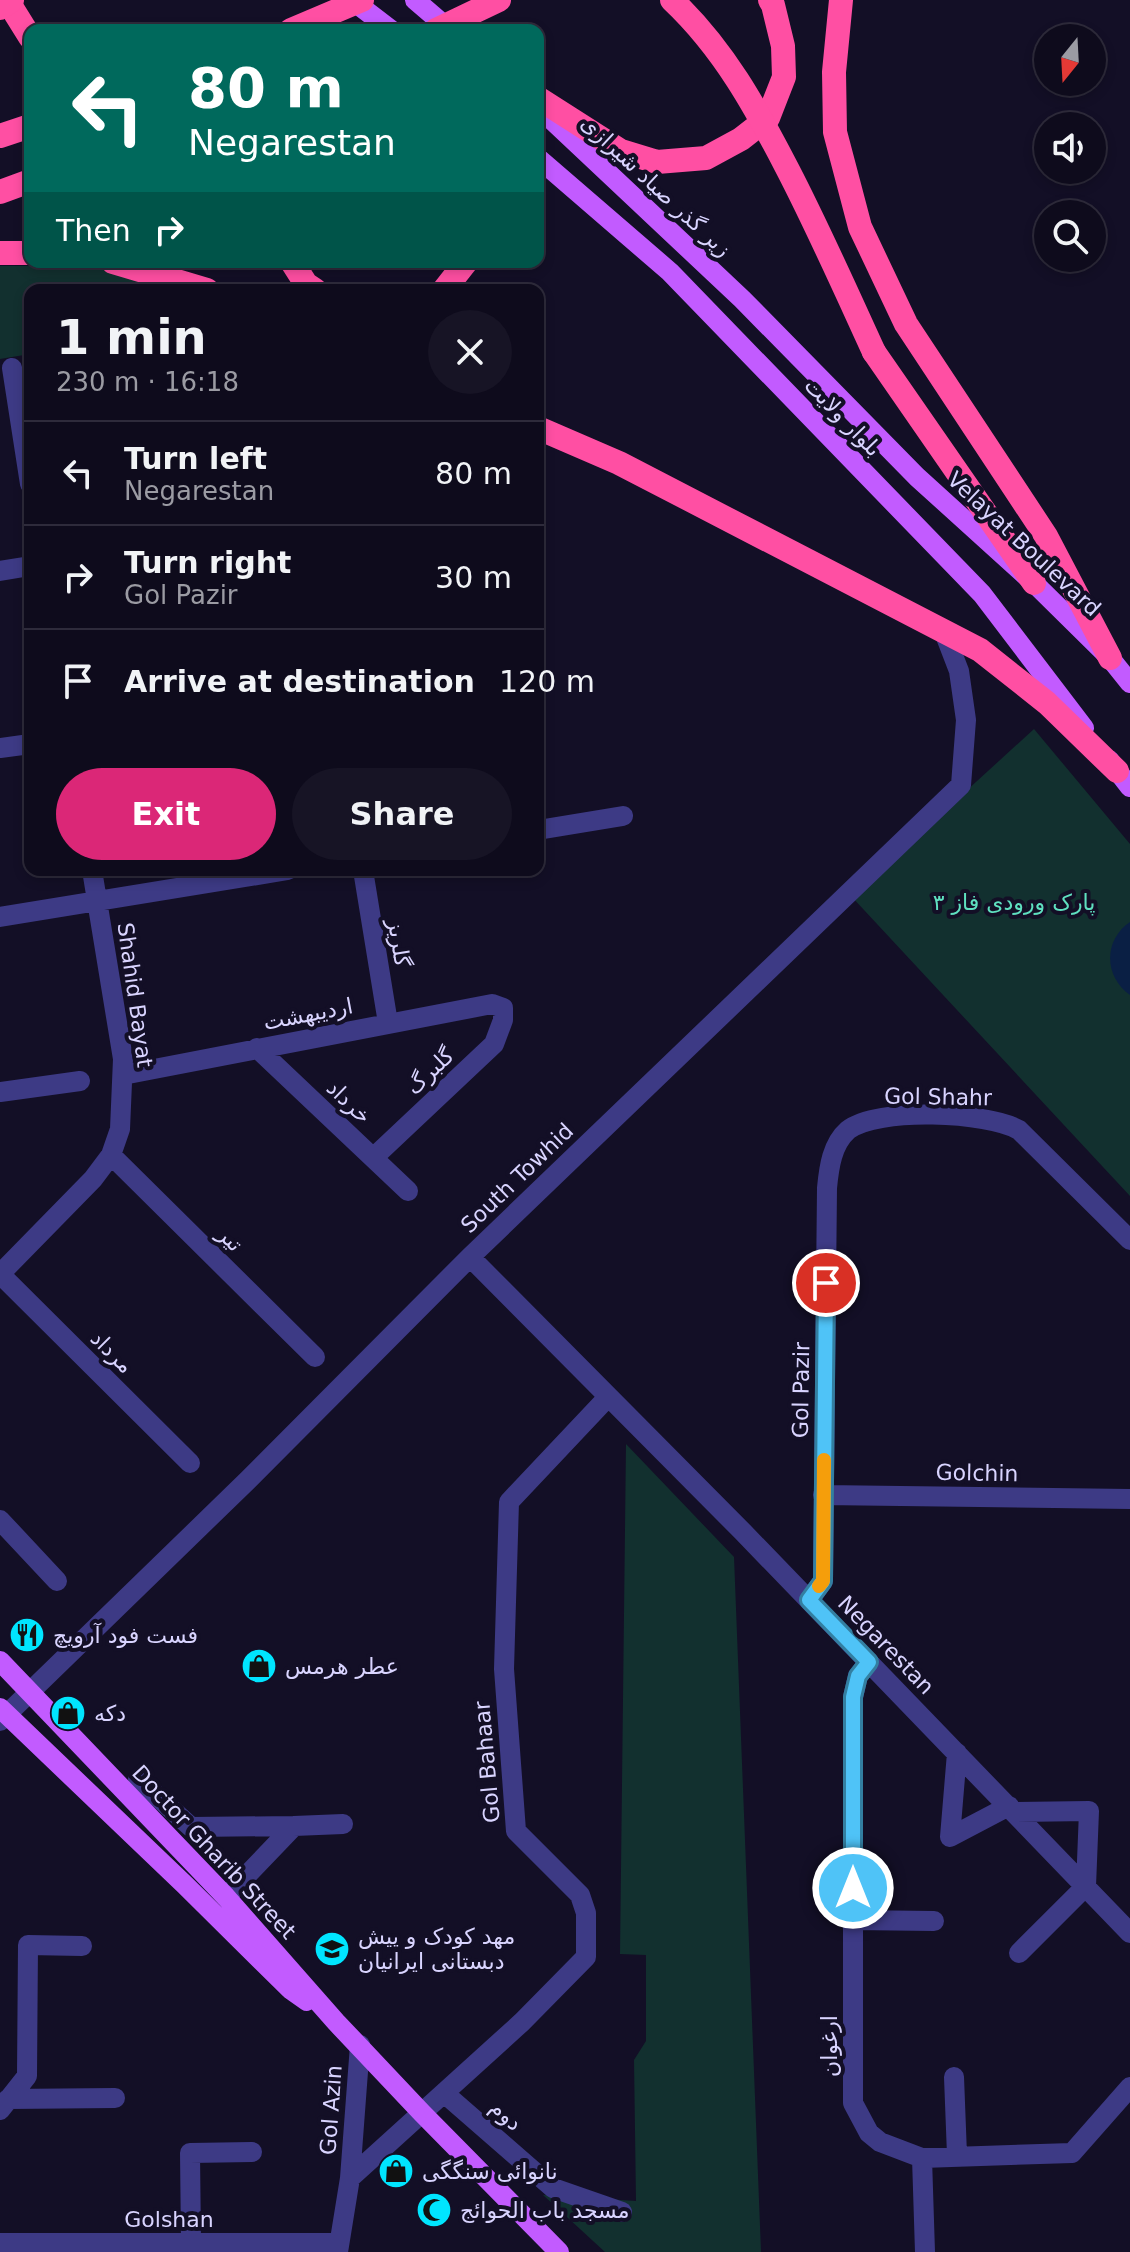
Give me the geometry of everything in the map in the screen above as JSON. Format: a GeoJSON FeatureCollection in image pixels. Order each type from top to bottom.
{"type":"FeatureCollection","features":[{"type":"Feature","properties":{"kind":"highway"},"geometry":{"type":"LineString","coordinates":[[0,8],[10,0],[24,26]]}},
{"type":"Feature","properties":{"kind":"highway"},"geometry":{"type":"LineString","coordinates":[[305,24],[362,0]]}},
{"type":"Feature","properties":{"kind":"highway"},"geometry":{"type":"LineString","coordinates":[[449,24],[499,0]]}},
{"type":"Feature","properties":{"kind":"highway"},"geometry":{"type":"LineString","coordinates":[[672,0],[698,24],[737,75],[818,228],[874,352],[1034,583]]}},
{"type":"Feature","properties":{"kind":"highway"},"geometry":{"type":"LineString","coordinates":[[544,102],[621,151],[657,162],[706,158],[741,139],[768,118],[784,77],[783,46],[770,0]]}},
{"type":"Feature","properties":{"kind":"highway"},"geometry":{"type":"LineString","coordinates":[[841,0],[834,72],[835,132],[860,227],[906,324],[1046,536],[1110,658]]}},
{"type":"Feature","properties":{"kind":"highway"},"geometry":{"type":"LineString","coordinates":[[0,136],[24,128]]}},
{"type":"Feature","properties":{"kind":"highway"},"geometry":{"type":"LineString","coordinates":[[0,192],[24,183]]}},
{"type":"Feature","properties":{"kind":"highway"},"geometry":{"type":"LineString","coordinates":[[0,253],[24,253]]}},
{"type":"Feature","properties":{"kind":"highway"},"geometry":{"type":"LineString","coordinates":[[133,268],[187,284]]}},
{"type":"Feature","properties":{"kind":"highway"},"geometry":{"type":"LineString","coordinates":[[449,284],[461,268]]}},
{"type":"Feature","properties":{"kind":"highway"},"geometry":{"type":"LineString","coordinates":[[544,431],[619,463],[980,650],[1047,703],[1124,779]]}},
{"type":"Feature","properties":{"kind":"main road"},"geometry":{"type":"LineString","coordinates":[[352,0],[383,24]]}},
{"type":"Feature","properties":{"kind":"main road"},"geometry":{"type":"LineString","coordinates":[[415,0],[443,24]]}},
{"type":"Feature","properties":{"kind":"main road","name":"زیر گذر صیاد شیرازی"},"geometry":{"type":"LineString","coordinates":[[544,113],[742,299],[917,477]]}},
{"type":"Feature","properties":{"kind":"main road"},"geometry":{"type":"LineString","coordinates":[[544,163],[670,272],[982,594],[1124,779]]}},
{"type":"Feature","properties":{"kind":"main road","name":"Velayat Boulevard"},"geometry":{"type":"LineString","coordinates":[[917,477],[1034,583],[1110,658],[1130,683]]}},
{"type":"Feature","properties":{"kind":"main road","name":"Doctor Gharib Street"},"geometry":{"type":"LineString","coordinates":[[0,1661],[226,1897],[336,2022]]}},
{"type":"Feature","properties":{"kind":"main road","name":"Doctor Gharib Street"},"geometry":{"type":"LineString","coordinates":[[2,1715],[185,1885],[290,1989],[336,2022]]}},
{"type":"Feature","properties":{"kind":"main road"},"geometry":{"type":"LineString","coordinates":[[336,2022],[559,2252]]}},
{"type":"Feature","properties":{"kind":"street"},"geometry":{"type":"LineString","coordinates":[[14,368],[24,440]]}},
{"type":"Feature","properties":{"kind":"street"},"geometry":{"type":"LineString","coordinates":[[0,571],[24,567]]}},
{"type":"Feature","properties":{"kind":"street","name":"South Towhid"},"geometry":{"type":"LineString","coordinates":[[2,1715],[30,1694],[470,1257],[961,785],[966,720],[959,671],[944,632]]}},
{"type":"Feature","properties":{"kind":"street"},"geometry":{"type":"LineString","coordinates":[[0,748],[24,745]]}},
{"type":"Feature","properties":{"kind":"street"},"geometry":{"type":"LineString","coordinates":[[544,829],[623,816]]}},
{"type":"Feature","properties":{"kind":"street","name":"Shahid Bayat"},"geometry":{"type":"LineString","coordinates":[[0,1274],[93,1179],[111,1155],[120,1129],[123,1059],[93,876]]}},
{"type":"Feature","properties":{"kind":"street"},"geometry":{"type":"LineString","coordinates":[[0,917],[251,876]]}},
{"type":"Feature","properties":{"kind":"street","name":"گلریز"},"geometry":{"type":"LineString","coordinates":[[364,876],[388,1023]]}},
{"type":"Feature","properties":{"kind":"street","name":"اردیبهشت"},"geometry":{"type":"LineString","coordinates":[[123,1075],[492,1004],[503,1008]]}},
{"type":"Feature","properties":{"kind":"street","name":"گلبرگ"},"geometry":{"type":"LineString","coordinates":[[373,1158],[494,1044],[503,1020],[503,1008]]}},
{"type":"Feature","properties":{"kind":"street","name":"خرداد"},"geometry":{"type":"LineString","coordinates":[[257,1048],[408,1191]]}},
{"type":"Feature","properties":{"kind":"street"},"geometry":{"type":"LineString","coordinates":[[0,1092],[80,1081]]}},
{"type":"Feature","properties":{"kind":"street","name":"Gol Shahr"},"geometry":{"type":"LineString","coordinates":[[846,1132],[861,1122],[893,1115],[972,1117],[1010,1124],[1130,1240]]}},
{"type":"Feature","properties":{"kind":"street","name":"Gol Pazir"},"geometry":{"type":"LineString","coordinates":[[809,1600],[823,1581],[827,1188],[833,1153],[846,1132]]}},
{"type":"Feature","properties":{"kind":"street","name":"تیر"},"geometry":{"type":"LineString","coordinates":[[111,1155],[315,1357]]}},
{"type":"Feature","properties":{"kind":"street","name":"Negarestan"},"geometry":{"type":"LineString","coordinates":[[470,1257],[809,1600],[1130,1933]]}},
{"type":"Feature","properties":{"kind":"street","name":"مرداد"},"geometry":{"type":"LineString","coordinates":[[0,1274],[190,1463]]}},
{"type":"Feature","properties":{"kind":"street","name":"Gol Bahaar"},"geometry":{"type":"LineString","coordinates":[[422,2113],[522,2022],[586,1957],[586,1913],[580,1895],[516,1831],[504,1669],[509,1502],[608,1397]]}},
{"type":"Feature","properties":{"kind":"street","name":"Golchin"},"geometry":{"type":"LineString","coordinates":[[823,1495],[1130,1499]]}},
{"type":"Feature","properties":{"kind":"street"},"geometry":{"type":"LineString","coordinates":[[0,1520],[57,1581]]}},
{"type":"Feature","properties":{"kind":"street","name":"ارغوان"},"geometry":{"type":"LineString","coordinates":[[869,1662],[858,1676],[853,1697],[853,2103],[869,2133],[880,2142],[922,2158],[1072,2153],[1130,2087]]}},
{"type":"Feature","properties":{"kind":"street"},"geometry":{"type":"LineString","coordinates":[[957,1753],[950,1837],[1012,1809],[1089,1811],[1086,1886],[1019,1953]]}},
{"type":"Feature","properties":{"kind":"street"},"geometry":{"type":"LineString","coordinates":[[138,1779],[191,1827],[343,1824]]}},
{"type":"Feature","properties":{"kind":"street"},"geometry":{"type":"LineString","coordinates":[[226,1897],[294,1826]]}},
{"type":"Feature","properties":{"kind":"street"},"geometry":{"type":"LineString","coordinates":[[853,1920],[934,1921]]}},
{"type":"Feature","properties":{"kind":"street"},"geometry":{"type":"LineString","coordinates":[[4,2104],[27,2076],[28,1945],[82,1946]]}},
{"type":"Feature","properties":{"kind":"street","name":"Gol Azin"},"geometry":{"type":"LineString","coordinates":[[338,2247],[350,2178],[360,2045]]}},
{"type":"Feature","properties":{"kind":"street"},"geometry":{"type":"LineString","coordinates":[[954,2077],[957,2155]]}},
{"type":"Feature","properties":{"kind":"street","name":"دوم"},"geometry":{"type":"LineString","coordinates":[[444,2093],[553,2188],[622,2212]]}},
{"type":"Feature","properties":{"kind":"street"},"geometry":{"type":"LineString","coordinates":[[4,2104],[115,2098]]}},
{"type":"Feature","properties":{"kind":"street","name":"Gol Azin"},"geometry":{"type":"LineString","coordinates":[[350,2178],[422,2113]]}},
{"type":"Feature","properties":{"kind":"street"},"geometry":{"type":"LineString","coordinates":[[191,2243],[190,2153],[252,2152]]}},
{"type":"Feature","properties":{"kind":"street"},"geometry":{"type":"LineString","coordinates":[[922,2158],[925,2252]]}},
{"type":"Feature","properties":{"kind":"street","name":"Golshan"},"geometry":{"type":"LineString","coordinates":[[0,2243],[56,2248],[191,2243],[244,2248],[338,2247]]}},
{"type":"Feature","properties":{"kind":"green space"},"geometry":{"type":"Polygon","coordinates":[[[0,266],[101,268],[158,284],[24,284],[24,355],[0,359],[0,266]]]}},
{"type":"Feature","properties":{"kind":"green space","name":"پارک ورودی فاز ۳"},"geometry":{"type":"Polygon","coordinates":[[[1034,729],[1130,844],[1130,1196],[851,896],[1034,729]]]}},
{"type":"Feature","properties":{"kind":"green space"},"geometry":{"type":"Polygon","coordinates":[[[626,1444],[734,1557],[761,2252],[605,2252],[543,2195],[636,2201],[634,2060],[646,2041],[646,1955],[620,1954],[626,1444]]]}},
{"type":"Feature","properties":{"kind":"water"},"geometry":{"type":"Polygon","coordinates":[[[1130,922],[1130,995],[1115,979],[1110,958],[1115,938],[1130,922]]]}},
{"type":"Feature","properties":{"kind":"slow traffic"},"geometry":{"type":"LineString","coordinates":[[819,1586],[823,1581],[824,1460]]}},
{"type":"Feature","properties":{"kind":"place","name":"فست فود آرویچ"},"geometry":{"type":"Point","coordinates":[27,1635]}},
{"type":"Feature","properties":{"kind":"place","name":"عطر هرمس"},"geometry":{"type":"Point","coordinates":[259,1666]}},
{"type":"Feature","properties":{"kind":"place","name":"دکه"},"geometry":{"type":"Point","coordinates":[68,1713]}},
{"type":"Feature","properties":{"kind":"place","name":"مهد کودک و پیش دبستانی ایرانیان"},"geometry":{"type":"Point","coordinates":[332,1949]}},
{"type":"Feature","properties":{"kind":"place","name":"نانوائی سنگگی"},"geometry":{"type":"Point","coordinates":[396,2171]}},
{"type":"Feature","properties":{"kind":"place","name":"مسجد باب الحوائج"},"geometry":{"type":"Point","coordinates":[434,2210]}},
{"type":"Feature","properties":{"kind":"route"},"geometry":{"type":"LineString","coordinates":[[826,1283],[823,1581],[809,1600],[869,1662],[858,1676],[853,1697],[853,1888]]}}]}
